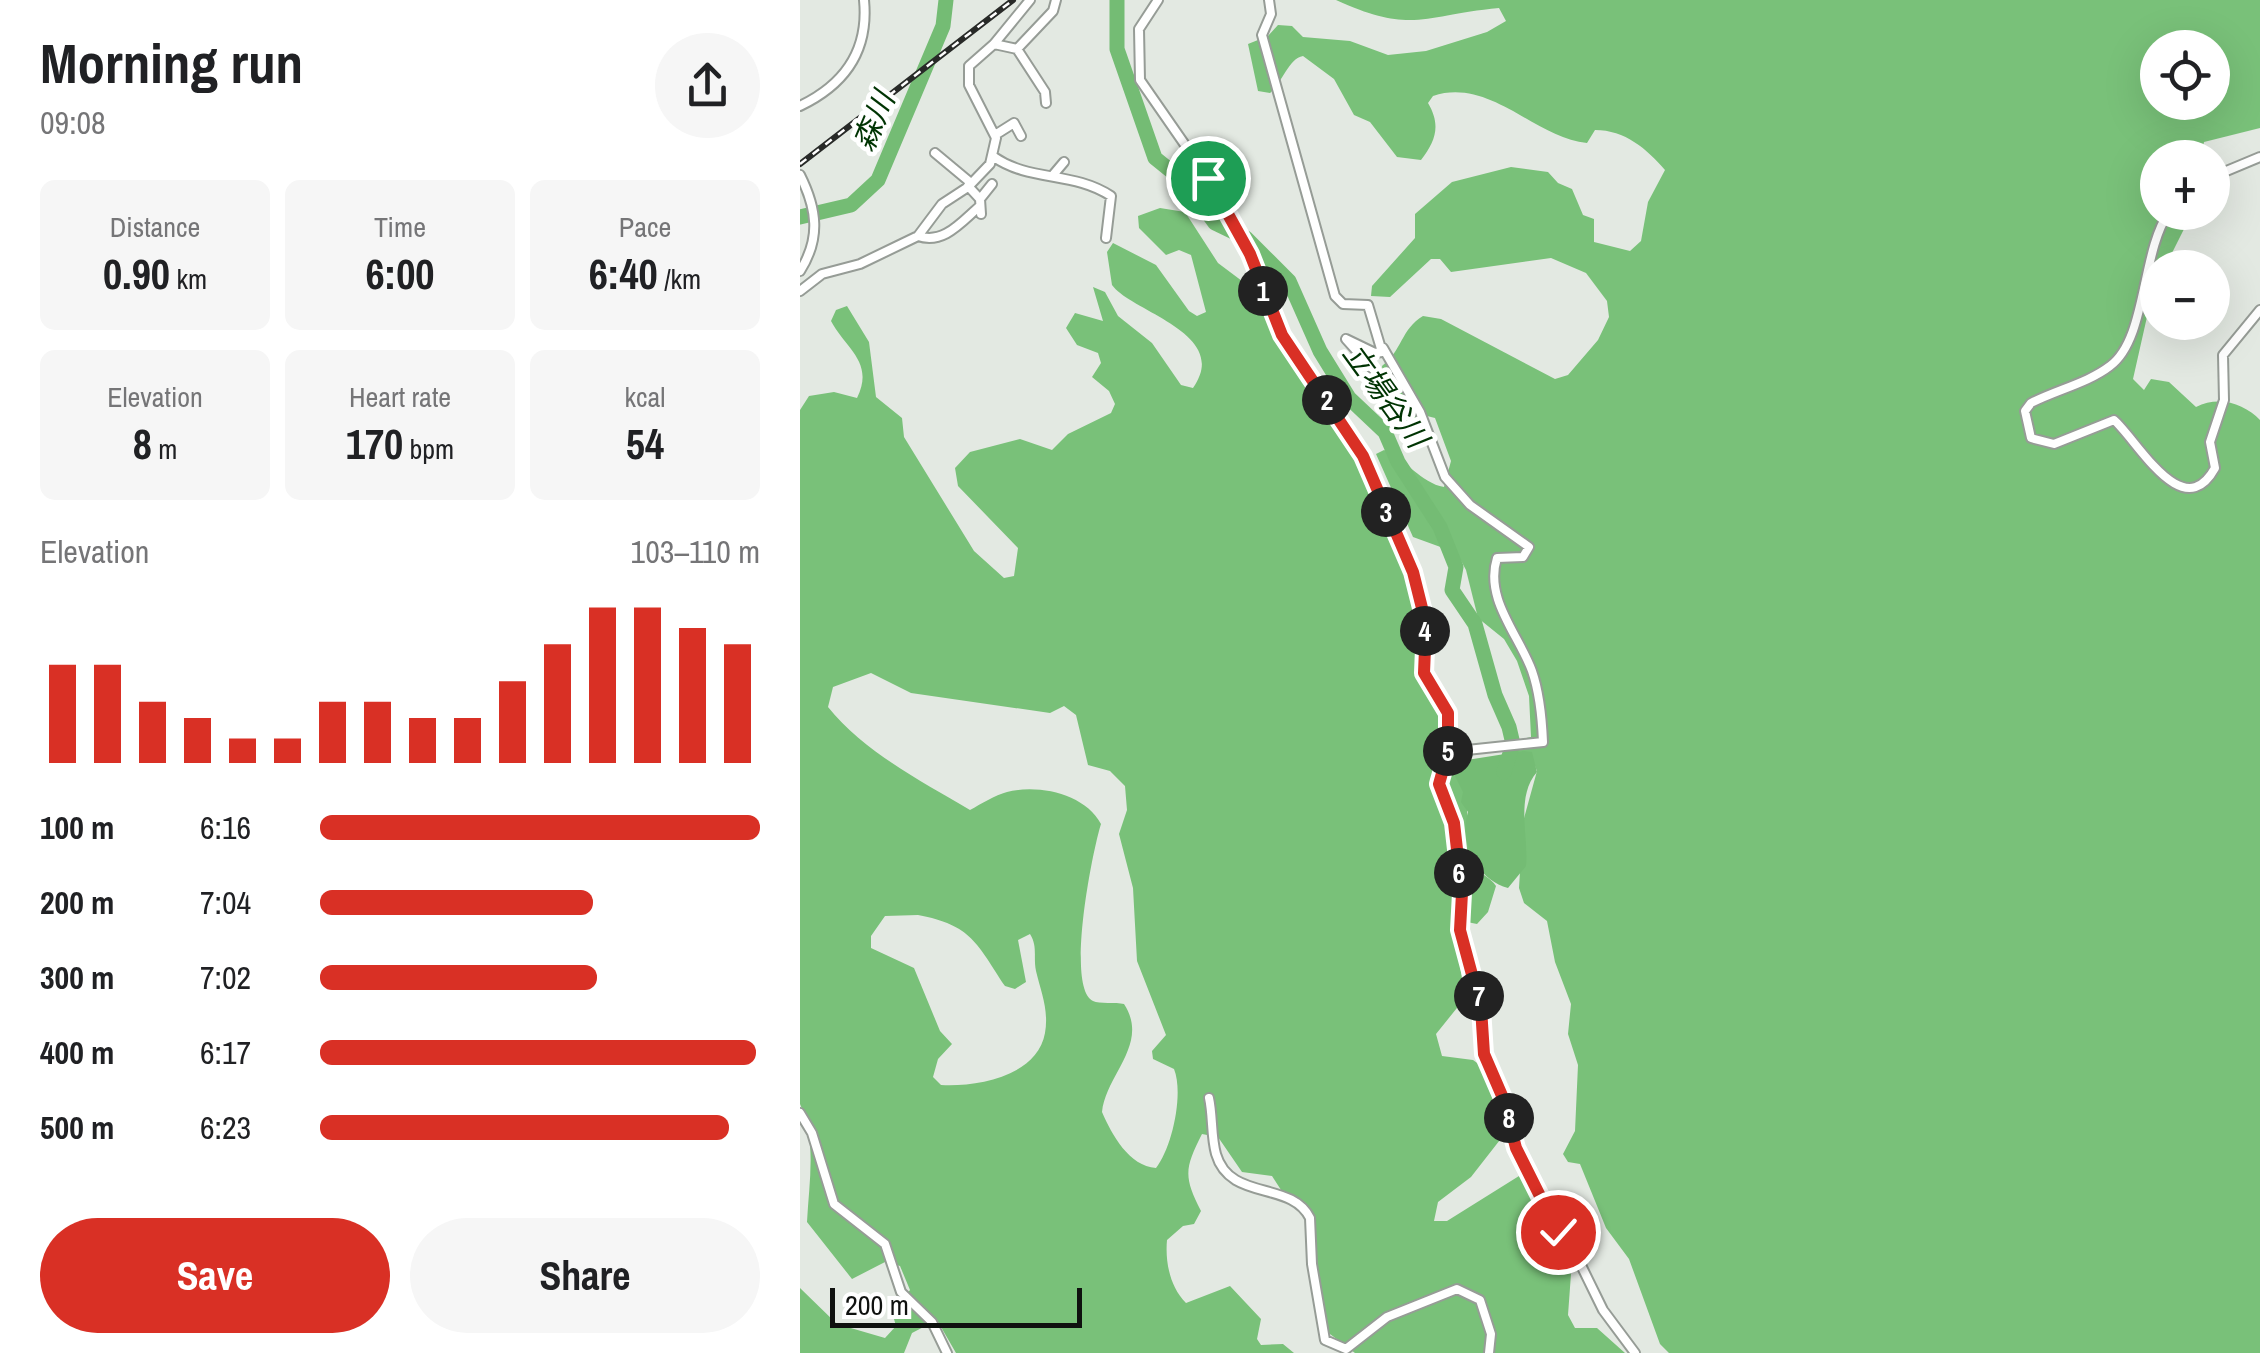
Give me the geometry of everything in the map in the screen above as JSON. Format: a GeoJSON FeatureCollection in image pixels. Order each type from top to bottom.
{"type":"FeatureCollection","features":[{"type":"Feature","properties":{"kind":"street"},"geometry":{"type":"LineString","coordinates":[[800,106],[846,75],[863,29],[864,0]]}},
{"type":"Feature","properties":{"kind":"street"},"geometry":{"type":"LineString","coordinates":[[800,291],[822,274],[860,264],[918,236],[942,204],[970,185],[994,157],[995,135],[967,74],[968,66],[994,44],[1030,0]]}},
{"type":"Feature","properties":{"kind":"street"},"geometry":{"type":"LineString","coordinates":[[1017,49],[1053,11],[1056,0]]}},
{"type":"Feature","properties":{"kind":"street"},"geometry":{"type":"LineString","coordinates":[[1158,0],[1141,21],[1140,80],[1208,178],[1250,254],[1282,335],[1363,456],[1413,572],[1426,624],[1424,673],[1448,713],[1448,752],[1439,784],[1454,823],[1462,893],[1460,930],[1481,1008],[1484,1054],[1503,1098],[1516,1148],[1538,1185],[1551,1224],[1577,1257],[1603,1310],[1634,1353]]}},
{"type":"Feature","properties":{"kind":"street"},"geometry":{"type":"LineString","coordinates":[[1269,0],[1271,14],[1262,35],[1330,285],[1343,304],[1368,305],[1382,348],[1420,412],[1444,477],[1470,505],[1528,547],[1523,558],[1497,558],[1494,570],[1506,623],[1532,671],[1540,701],[1542,742],[1448,752]]}},
{"type":"Feature","properties":{"kind":"street"},"geometry":{"type":"LineString","coordinates":[[994,44],[1017,49],[1045,92],[1046,103]]}},
{"type":"Feature","properties":{"kind":"street"},"geometry":{"type":"LineString","coordinates":[[995,135],[1014,123],[1021,136]]}},
{"type":"Feature","properties":{"kind":"street"},"geometry":{"type":"LineString","coordinates":[[935,153],[970,185],[980,206]]}},
{"type":"Feature","properties":{"kind":"street"},"geometry":{"type":"LineString","coordinates":[[994,157],[1018,172],[1078,178],[1111,196],[1106,238]]}},
{"type":"Feature","properties":{"kind":"street"},"geometry":{"type":"LineString","coordinates":[[2230,169],[2260,157]]}},
{"type":"Feature","properties":{"kind":"street"},"geometry":{"type":"LineString","coordinates":[[1053,175],[1064,162]]}},
{"type":"Feature","properties":{"kind":"street"},"geometry":{"type":"LineString","coordinates":[[800,175],[812,208],[814,229],[814,249],[800,271]]}},
{"type":"Feature","properties":{"kind":"street"},"geometry":{"type":"LineString","coordinates":[[918,236],[939,238],[980,206],[992,184]]}},
{"type":"Feature","properties":{"kind":"street"},"geometry":{"type":"LineString","coordinates":[[2161,230],[2124,350],[2108,368],[2031,403],[2025,411],[2032,438],[2054,444],[2114,420],[2169,482],[2187,488],[2203,482],[2215,468],[2210,442],[2224,400],[2224,355],[2260,310]]}},
{"type":"Feature","properties":{"kind":"street"},"geometry":{"type":"LineString","coordinates":[[1373,369],[1346,340],[1375,354],[1382,348]]}},
{"type":"Feature","properties":{"kind":"street"},"geometry":{"type":"LineString","coordinates":[[1209,1098],[1216,1156],[1228,1176],[1253,1190],[1294,1201],[1310,1218],[1312,1264],[1325,1340],[1346,1349],[1387,1317],[1457,1289],[1480,1300],[1491,1334],[1489,1353]]}},
{"type":"Feature","properties":{"kind":"street"},"geometry":{"type":"LineString","coordinates":[[800,1113],[812,1133],[834,1204],[885,1244],[901,1292],[932,1322],[947,1353]]}},
{"type":"Feature","properties":{"kind":"shaded area"},"geometry":{"type":"Polygon","coordinates":[[[1336,0],[2260,0],[2260,128],[2212,140],[2140,140],[2140,230],[2184,230],[2174,250],[2140,250],[2142,340],[2133,379],[2144,390],[2151,379],[2169,382],[2196,407],[2231,403],[2260,420],[2260,1353],[1669,1353],[1660,1344],[1629,1259],[1606,1228],[1580,1164],[1568,1162],[1563,1154],[1575,1131],[1578,1065],[1568,1034],[1571,1004],[1555,962],[1547,921],[1524,903],[1519,888],[1523,822],[1537,771],[1533,761],[1521,754],[1496,751],[1499,744],[1531,737],[1529,696],[1517,661],[1504,639],[1478,618],[1466,570],[1457,553],[1413,537],[1376,454],[1384,450],[1428,481],[1444,487],[1451,461],[1435,418],[1427,416],[1420,421],[1426,443],[1416,450],[1408,427],[1386,407],[1382,366],[1410,327],[1423,316],[1441,319],[1555,379],[1568,375],[1598,340],[1609,317],[1607,301],[1586,273],[1551,258],[1451,272],[1440,259],[1431,259],[1390,297],[1371,296],[1372,286],[1415,238],[1415,214],[1452,182],[1511,167],[1548,172],[1558,183],[1572,189],[1583,215],[1594,219],[1594,242],[1630,251],[1641,241],[1648,202],[1665,170],[1643,148],[1616,133],[1595,130],[1587,143],[1568,139],[1493,101],[1454,92],[1433,96],[1428,103],[1435,133],[1421,160],[1397,157],[1370,122],[1354,115],[1334,79],[1303,56],[1294,61],[1270,93],[1258,91],[1248,44],[1268,36],[1278,25],[1292,26],[1303,37],[1350,41],[1388,55],[1426,51],[1487,32],[1506,21],[1499,8],[1418,20],[1383,17],[1336,0]]]}},
{"type":"Feature","properties":{"kind":"shaded area"},"geometry":{"type":"Polygon","coordinates":[[[1160,208],[1185,212],[1218,263],[1246,284],[1357,458],[1414,595],[1419,636],[1417,672],[1442,711],[1447,726],[1445,754],[1466,747],[1470,754],[1461,774],[1469,847],[1479,870],[1496,886],[1488,912],[1477,924],[1467,922],[1473,869],[1459,853],[1452,859],[1457,893],[1456,940],[1465,998],[1436,1034],[1442,1056],[1473,1060],[1480,1065],[1503,1123],[1503,1136],[1471,1177],[1438,1202],[1434,1221],[1447,1221],[1519,1176],[1535,1201],[1553,1253],[1571,1274],[1568,1315],[1575,1328],[1597,1328],[1625,1353],[1355,1353],[1326,1331],[1310,1209],[1283,1193],[1272,1176],[1242,1172],[1218,1137],[1202,1134],[1188,1172],[1201,1211],[1194,1224],[1183,1226],[1167,1240],[1172,1282],[1186,1303],[1230,1286],[1261,1319],[1257,1339],[1261,1345],[1283,1344],[1294,1353],[956,1353],[937,1320],[912,1333],[904,1353],[800,1353],[800,1288],[837,1324],[885,1338],[896,1326],[890,1305],[901,1302],[910,1290],[900,1266],[885,1262],[852,1279],[807,1222],[810,1147],[800,1104],[800,410],[809,396],[834,392],[857,398],[862,385],[860,365],[831,321],[836,310],[847,306],[869,342],[876,397],[902,418],[904,437],[974,551],[1004,578],[1014,576],[1018,548],[958,486],[955,468],[970,452],[1020,439],[1052,450],[1068,434],[1111,413],[1115,404],[1109,391],[1092,377],[1101,363],[1098,353],[1077,345],[1066,328],[1075,313],[1103,321],[1093,287],[1105,292],[1118,316],[1152,343],[1181,385],[1193,388],[1201,369],[1199,352],[1190,338],[1112,285],[1107,252],[1113,243],[1156,265],[1189,311],[1197,316],[1206,312],[1191,255],[1179,250],[1166,255],[1139,228],[1138,216],[1160,208]],[[871,673],[833,687],[828,707],[858,738],[894,764],[970,810],[1007,792],[1033,789],[1073,799],[1101,824],[1084,917],[1081,971],[1085,990],[1093,1001],[1124,1004],[1132,1032],[1130,1046],[1102,1112],[1116,1139],[1130,1155],[1156,1168],[1167,1148],[1178,1092],[1174,1069],[1153,1059],[1152,1051],[1166,1035],[1137,961],[1133,888],[1119,834],[1127,810],[1125,786],[1110,771],[1088,765],[1076,715],[1064,706],[1050,713],[911,693],[871,673]],[[918,915],[885,916],[871,936],[871,948],[914,968],[940,1031],[952,1044],[938,1059],[933,1077],[941,1085],[971,1084],[1018,1069],[1040,1048],[1046,1025],[1030,934],[1018,940],[1026,982],[1015,989],[1005,986],[962,931],[918,915]]]}},
{"type":"Feature","properties":{"kind":"shaded area"},"geometry":{"type":"Polygon","coordinates":[[[1532,752],[1537,772],[1526,793],[1526,866],[1508,888],[1487,877],[1473,858],[1466,835],[1468,812],[1452,770],[1454,762],[1532,752]]]}},
{"type":"Feature","properties":{"kind":"waterway","name":"森川"},"geometry":{"type":"LineString","coordinates":[[800,217],[851,205],[878,180],[943,26],[946,0]]}},
{"type":"Feature","properties":{"kind":"waterway","name":"立場谷川"},"geometry":{"type":"LineString","coordinates":[[1117,0],[1117,49],[1155,158],[1186,183],[1215,223],[1246,238],[1289,281],[1320,351],[1349,398],[1385,432],[1398,462],[1440,527],[1456,567],[1452,590],[1475,624],[1495,695],[1509,727],[1513,744],[1504,772]]}},
{"type":"Feature","properties":{"kind":"railway"},"geometry":{"type":"LineString","coordinates":[[800,164],[1013,0]]}},
{"type":"Feature","properties":{"kind":"route"},"geometry":{"type":"LineString","coordinates":[[1208,178],[1250,254],[1282,335],[1363,456],[1398,545],[1413,572],[1426,624],[1424,673],[1444,702],[1450,725],[1439,784],[1454,823],[1462,893],[1460,930],[1478,992],[1484,1054],[1503,1098],[1516,1148],[1538,1185],[1551,1224],[1558,1232]]}}]}
